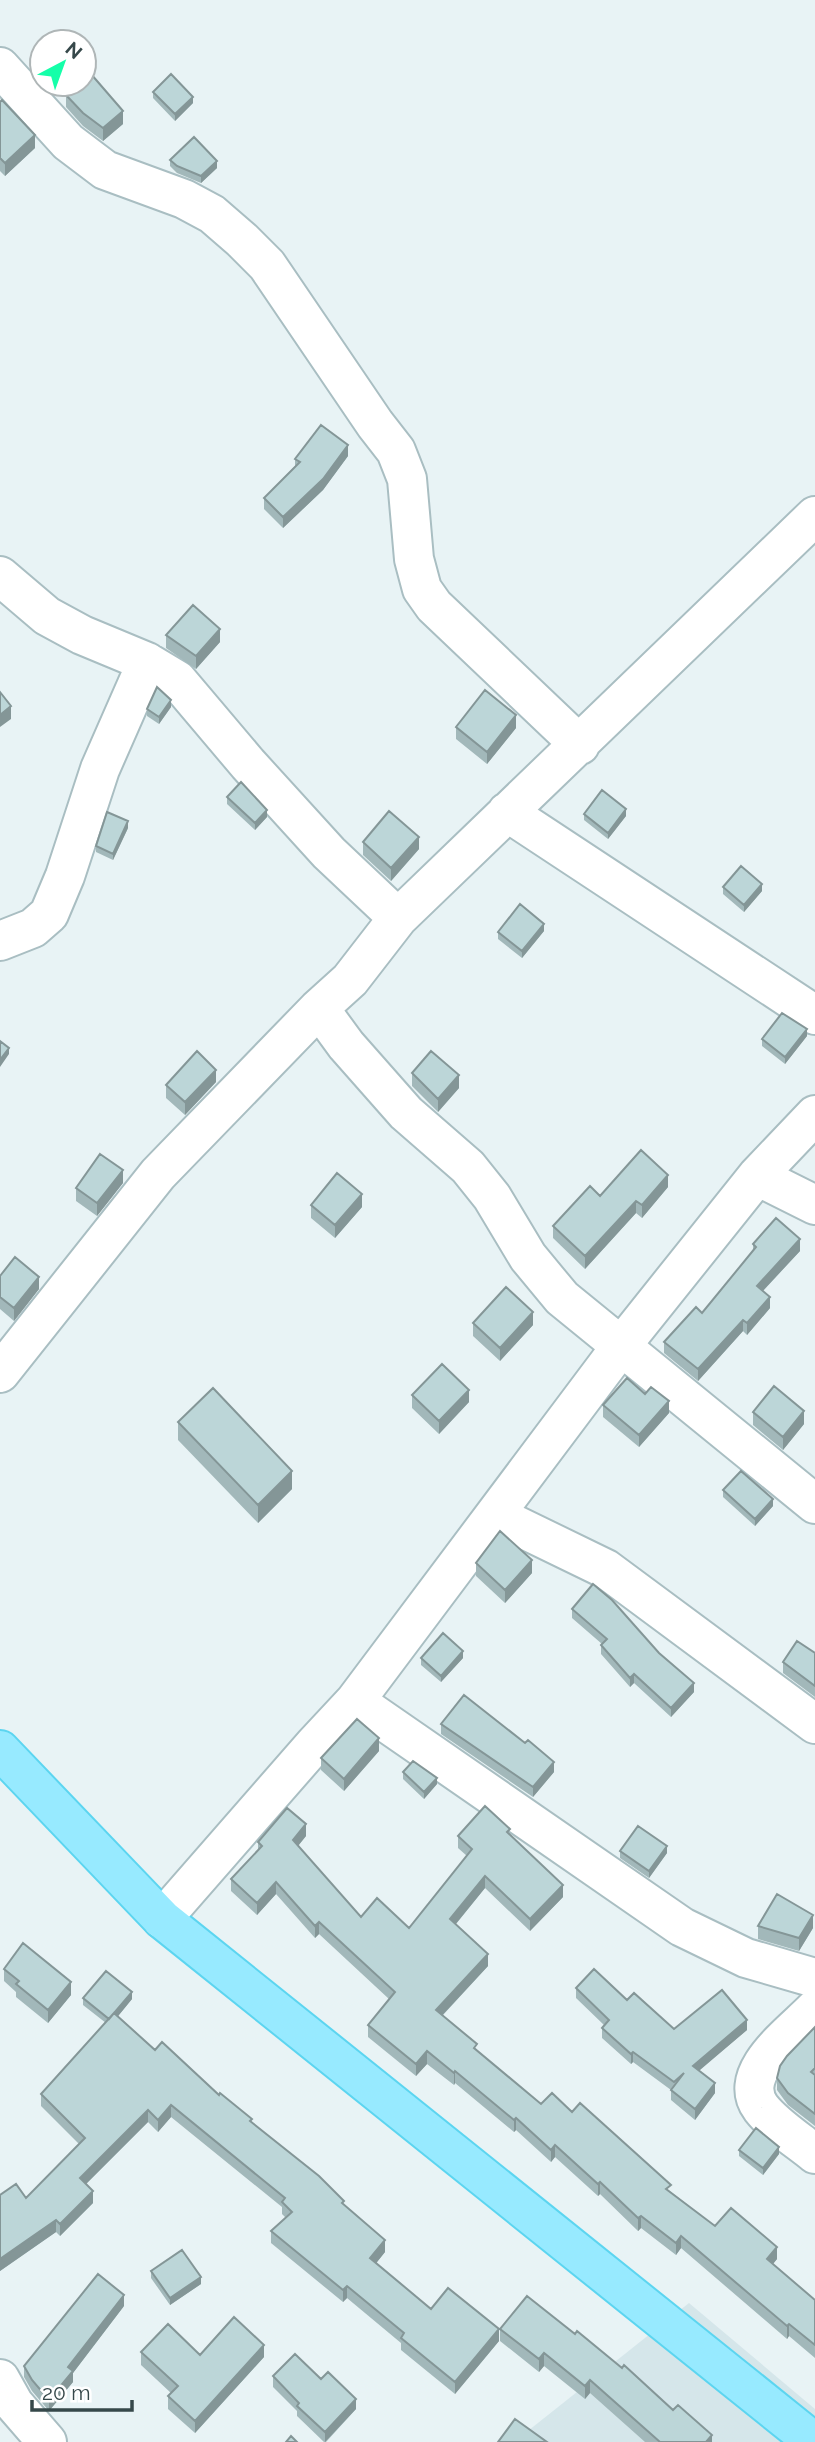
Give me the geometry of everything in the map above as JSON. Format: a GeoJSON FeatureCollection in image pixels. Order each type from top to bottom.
{"type":"FeatureCollection","features":[{"type":"Feature","properties":{"kind":"main road"},"geometry":{"type":"LineString","coordinates":[[0,1750],[162,1919],[814,2442]]}},
{"type":"Feature","properties":{"kind":"street"},"geometry":{"type":"LineString","coordinates":[[0,67],[68,142],[105,170],[184,199],[212,214],[267,265],[396,451],[407,479],[414,559],[422,589],[433,606],[580,745]]}},
{"type":"Feature","properties":{"kind":"street"},"geometry":{"type":"LineString","coordinates":[[0,1373],[158,1174],[319,1008],[350,981],[398,918],[815,516]]}},
{"type":"Feature","properties":{"kind":"street"},"geometry":{"type":"LineString","coordinates":[[0,576],[47,616],[82,635],[147,662],[177,680],[248,764],[329,853],[398,918]]}},
{"type":"Feature","properties":{"kind":"street"},"geometry":{"type":"LineString","coordinates":[[0,941],[33,928],[49,914],[65,877],[100,769],[147,662]]}},
{"type":"Feature","properties":{"kind":"street"},"geometry":{"type":"LineString","coordinates":[[507,812],[815,1015]]}},
{"type":"Feature","properties":{"kind":"street"},"geometry":{"type":"LineString","coordinates":[[319,1008],[346,1045],[405,1113],[468,1167],[492,1197],[528,1257],[562,1297],[815,1504]]}},
{"type":"Feature","properties":{"kind":"street"},"geometry":{"type":"LineString","coordinates":[[162,1919],[355,1701],[622,1345],[757,1176],[815,1115]]}},
{"type":"Feature","properties":{"kind":"street"},"geometry":{"type":"LineString","coordinates":[[757,1176],[815,1205]]}},
{"type":"Feature","properties":{"kind":"street"},"geometry":{"type":"LineString","coordinates":[[495,1515],[606,1569],[815,1724]]}},
{"type":"Feature","properties":{"kind":"street"},"geometry":{"type":"LineString","coordinates":[[355,1701],[682,1927],[746,1958],[815,1978]]}},
{"type":"Feature","properties":{"kind":"street"},"geometry":{"type":"LineString","coordinates":[[815,2009],[766,2058],[755,2077],[753,2095],[763,2110],[815,2154]]}},
{"type":"Feature","properties":{"kind":"street"},"geometry":{"type":"LineString","coordinates":[[0,2379],[14,2404],[47,2442]]}},
{"type":"Feature","properties":{"kind":"shaded area"},"geometry":{"type":"Polygon","coordinates":[[[689,2303],[815,2409],[815,2442],[514,2442],[689,2303]]]}},
{"type":"Feature","properties":{"kind":"building"},"geometry":{"type":"Polygon","coordinates":[[[171,74],[193,97],[175,114],[153,92],[171,74]]]}},
{"type":"Feature","properties":{"kind":"building"},"geometry":{"type":"Polygon","coordinates":[[[98,82],[123,111],[103,128],[69,98],[98,98],[98,82]]]}},
{"type":"Feature","properties":{"kind":"building"},"geometry":{"type":"Polygon","coordinates":[[[2,100],[35,135],[5,163],[0,158],[2,100]]]}},
{"type":"Feature","properties":{"kind":"building"},"geometry":{"type":"Polygon","coordinates":[[[194,137],[217,161],[201,176],[177,166],[170,160],[194,137]]]}},
{"type":"Feature","properties":{"kind":"building"},"geometry":{"type":"Polygon","coordinates":[[[321,425],[348,445],[323,479],[283,517],[264,498],[300,462],[295,459],[321,425]]]}},
{"type":"Feature","properties":{"kind":"building"},"geometry":{"type":"Polygon","coordinates":[[[193,605],[220,629],[196,656],[166,635],[193,605]]]}},
{"type":"Feature","properties":{"kind":"building"},"geometry":{"type":"Polygon","coordinates":[[[157,687],[171,700],[159,717],[147,709],[157,687]]]}},
{"type":"Feature","properties":{"kind":"building"},"geometry":{"type":"Polygon","coordinates":[[[485,690],[516,715],[487,752],[456,727],[485,690]]]}},
{"type":"Feature","properties":{"kind":"building"},"geometry":{"type":"Polygon","coordinates":[[[0,692],[11,706],[0,715],[0,692]]]}},
{"type":"Feature","properties":{"kind":"building"},"geometry":{"type":"Polygon","coordinates":[[[241,782],[267,810],[255,823],[227,797],[241,782]]]}},
{"type":"Feature","properties":{"kind":"building"},"geometry":{"type":"Polygon","coordinates":[[[602,790],[626,809],[608,833],[584,814],[602,790]]]}},
{"type":"Feature","properties":{"kind":"building"},"geometry":{"type":"Polygon","coordinates":[[[389,811],[419,837],[391,868],[363,842],[389,811]]]}},
{"type":"Feature","properties":{"kind":"building"},"geometry":{"type":"Polygon","coordinates":[[[107,812],[128,821],[113,854],[96,846],[107,812]]]}},
{"type":"Feature","properties":{"kind":"building"},"geometry":{"type":"Polygon","coordinates":[[[741,866],[762,884],[744,905],[723,887],[741,866]]]}},
{"type":"Feature","properties":{"kind":"building"},"geometry":{"type":"Polygon","coordinates":[[[520,904],[544,924],[522,951],[498,932],[520,904]]]}},
{"type":"Feature","properties":{"kind":"building"},"geometry":{"type":"Polygon","coordinates":[[[782,1013],[807,1029],[785,1057],[762,1039],[782,1013]]]}},
{"type":"Feature","properties":{"kind":"building"},"geometry":{"type":"Polygon","coordinates":[[[0,1041],[9,1048],[0,1060],[0,1041]]]}},
{"type":"Feature","properties":{"kind":"building"},"geometry":{"type":"Polygon","coordinates":[[[197,1051],[216,1070],[185,1102],[166,1085],[197,1051]]]}},
{"type":"Feature","properties":{"kind":"building"},"geometry":{"type":"Polygon","coordinates":[[[431,1051],[459,1075],[438,1099],[412,1073],[431,1051]]]}},
{"type":"Feature","properties":{"kind":"building"},"geometry":{"type":"Polygon","coordinates":[[[641,1150],[668,1175],[642,1205],[636,1201],[585,1256],[553,1226],[590,1186],[600,1196],[641,1150]]]}},
{"type":"Feature","properties":{"kind":"building"},"geometry":{"type":"Polygon","coordinates":[[[100,1154],[123,1170],[97,1203],[76,1188],[100,1154]]]}},
{"type":"Feature","properties":{"kind":"building"},"geometry":{"type":"Polygon","coordinates":[[[337,1173],[362,1194],[335,1225],[311,1205],[337,1173]]]}},
{"type":"Feature","properties":{"kind":"building"},"geometry":{"type":"Polygon","coordinates":[[[776,1218],[800,1239],[757,1286],[770,1297],[747,1323],[743,1320],[698,1369],[664,1342],[696,1307],[702,1313],[756,1247],[753,1244],[776,1218]]]}},
{"type":"Feature","properties":{"kind":"building"},"geometry":{"type":"Polygon","coordinates":[[[15,1257],[39,1277],[14,1308],[0,1297],[0,1276],[15,1257]]]}},
{"type":"Feature","properties":{"kind":"building"},"geometry":{"type":"Polygon","coordinates":[[[506,1287],[533,1312],[500,1348],[473,1323],[506,1287]]]}},
{"type":"Feature","properties":{"kind":"building"},"geometry":{"type":"Polygon","coordinates":[[[442,1364],[469,1390],[439,1421],[412,1395],[442,1364]]]}},
{"type":"Feature","properties":{"kind":"building"},"geometry":{"type":"Polygon","coordinates":[[[627,1378],[645,1394],[651,1387],[669,1401],[639,1435],[603,1405],[627,1378]]]}},
{"type":"Feature","properties":{"kind":"building"},"geometry":{"type":"Polygon","coordinates":[[[774,1386],[804,1411],[783,1437],[753,1412],[774,1386]]]}},
{"type":"Feature","properties":{"kind":"building"},"geometry":{"type":"Polygon","coordinates":[[[213,1388],[292,1471],[258,1505],[178,1422],[213,1388]]]}},
{"type":"Feature","properties":{"kind":"building"},"geometry":{"type":"Polygon","coordinates":[[[741,1471],[773,1499],[755,1519],[723,1490],[741,1471]]]}},
{"type":"Feature","properties":{"kind":"building"},"geometry":{"type":"Polygon","coordinates":[[[500,1531],[532,1560],[505,1590],[476,1563],[500,1531]]]}},
{"type":"Feature","properties":{"kind":"building"},"geometry":{"type":"Polygon","coordinates":[[[593,1584],[612,1600],[659,1653],[694,1683],[671,1708],[634,1674],[630,1678],[601,1645],[607,1639],[572,1609],[593,1584]]]}},
{"type":"Feature","properties":{"kind":"building"},"geometry":{"type":"Polygon","coordinates":[[[443,1633],[463,1651],[441,1676],[421,1658],[443,1633]]]}},
{"type":"Feature","properties":{"kind":"building"},"geometry":{"type":"Polygon","coordinates":[[[797,1641],[815,1653],[815,1686],[783,1662],[797,1641]]]}},
{"type":"Feature","properties":{"kind":"building"},"geometry":{"type":"Polygon","coordinates":[[[464,1695],[525,1743],[528,1740],[554,1762],[533,1787],[441,1724],[464,1695]]]}},
{"type":"Feature","properties":{"kind":"building"},"geometry":{"type":"Polygon","coordinates":[[[357,1719],[379,1738],[344,1779],[321,1758],[357,1719]]]}},
{"type":"Feature","properties":{"kind":"building"},"geometry":{"type":"Polygon","coordinates":[[[413,1761],[437,1778],[424,1792],[403,1772],[413,1761]]]}},
{"type":"Feature","properties":{"kind":"building"},"geometry":{"type":"Polygon","coordinates":[[[485,1806],[510,1829],[507,1832],[563,1885],[530,1919],[485,1876],[450,1919],[488,1954],[436,2010],[477,2044],[474,2048],[541,2104],[552,2093],[572,2112],[580,2103],[671,2185],[666,2189],[715,2226],[731,2208],[777,2247],[767,2259],[815,2300],[815,2345],[789,2324],[787,2326],[681,2236],[676,2243],[641,2216],[638,2218],[555,2145],[551,2150],[516,2118],[514,2120],[427,2051],[416,2064],[368,2025],[395,1992],[319,1922],[315,1926],[276,1882],[257,1903],[231,1879],[262,1846],[258,1842],[287,1808],[306,1824],[293,1840],[361,1917],[377,1898],[409,1928],[472,1849],[458,1836],[485,1806]]]}},
{"type":"Feature","properties":{"kind":"building"},"geometry":{"type":"Polygon","coordinates":[[[638,1826],[667,1846],[649,1871],[620,1851],[638,1826]]]}},
{"type":"Feature","properties":{"kind":"building"},"geometry":{"type":"Polygon","coordinates":[[[777,1894],[813,1915],[799,1938],[758,1926],[777,1894]]]}},
{"type":"Feature","properties":{"kind":"building"},"geometry":{"type":"Polygon","coordinates":[[[23,1943],[71,1982],[48,2010],[16,1984],[19,1981],[4,1969],[23,1943]]]}},
{"type":"Feature","properties":{"kind":"building"},"geometry":{"type":"Polygon","coordinates":[[[594,1969],[627,2000],[634,1993],[674,2029],[722,1990],[747,2020],[693,2066],[715,2083],[695,2109],[671,2090],[684,2073],[674,2082],[633,2052],[631,2054],[602,2028],[609,2020],[576,1988],[594,1969]]]}},
{"type":"Feature","properties":{"kind":"building"},"geometry":{"type":"Polygon","coordinates":[[[106,1971],[132,1992],[109,2019],[83,1998],[106,1971]]]}},
{"type":"Feature","properties":{"kind":"building"},"geometry":{"type":"Polygon","coordinates":[[[114,2013],[155,2050],[162,2042],[219,2095],[220,2093],[252,2119],[250,2121],[319,2176],[344,2201],[342,2203],[385,2240],[370,2258],[431,2309],[448,2288],[499,2329],[455,2382],[401,2338],[404,2333],[347,2286],[343,2290],[271,2231],[292,2212],[282,2202],[285,2198],[171,2105],[158,2120],[148,2110],[80,2178],[93,2191],[60,2224],[56,2220],[0,2259],[0,2195],[16,2184],[26,2198],[85,2138],[41,2094],[114,2013]]]}},
{"type":"Feature","properties":{"kind":"building"},"geometry":{"type":"Polygon","coordinates":[[[815,2027],[815,2068],[811,2072],[815,2075],[815,2114],[788,2093],[777,2078],[780,2066],[787,2056],[815,2027]]]}},
{"type":"Feature","properties":{"kind":"building"},"geometry":{"type":"Polygon","coordinates":[[[756,2128],[779,2147],[763,2168],[739,2150],[756,2128]]]}},
{"type":"Feature","properties":{"kind":"building"},"geometry":{"type":"Polygon","coordinates":[[[182,2250],[201,2277],[170,2298],[151,2271],[182,2250]]]}},
{"type":"Feature","properties":{"kind":"building"},"geometry":{"type":"Polygon","coordinates":[[[98,2274],[124,2295],[68,2367],[73,2371],[49,2400],[24,2366],[98,2274]]]}},
{"type":"Feature","properties":{"kind":"building"},"geometry":{"type":"Polygon","coordinates":[[[527,2296],[575,2334],[577,2331],[622,2368],[624,2365],[673,2410],[678,2405],[712,2435],[706,2442],[660,2442],[590,2380],[585,2386],[544,2353],[539,2359],[500,2329],[527,2296]]]}},
{"type":"Feature","properties":{"kind":"building"},"geometry":{"type":"Polygon","coordinates":[[[234,2317],[264,2345],[195,2421],[168,2396],[178,2386],[141,2352],[168,2324],[200,2355],[234,2317]]]}},
{"type":"Feature","properties":{"kind":"building"},"geometry":{"type":"Polygon","coordinates":[[[295,2354],[321,2379],[328,2372],[356,2399],[325,2432],[297,2406],[299,2403],[273,2376],[295,2354]]]}},
{"type":"Feature","properties":{"kind":"building"},"geometry":{"type":"Polygon","coordinates":[[[515,2419],[547,2442],[498,2442],[515,2419]]]}},
{"type":"Feature","properties":{"kind":"building"},"geometry":{"type":"Polygon","coordinates":[[[291,2436],[297,2442],[286,2442],[291,2436]]]}}]}
